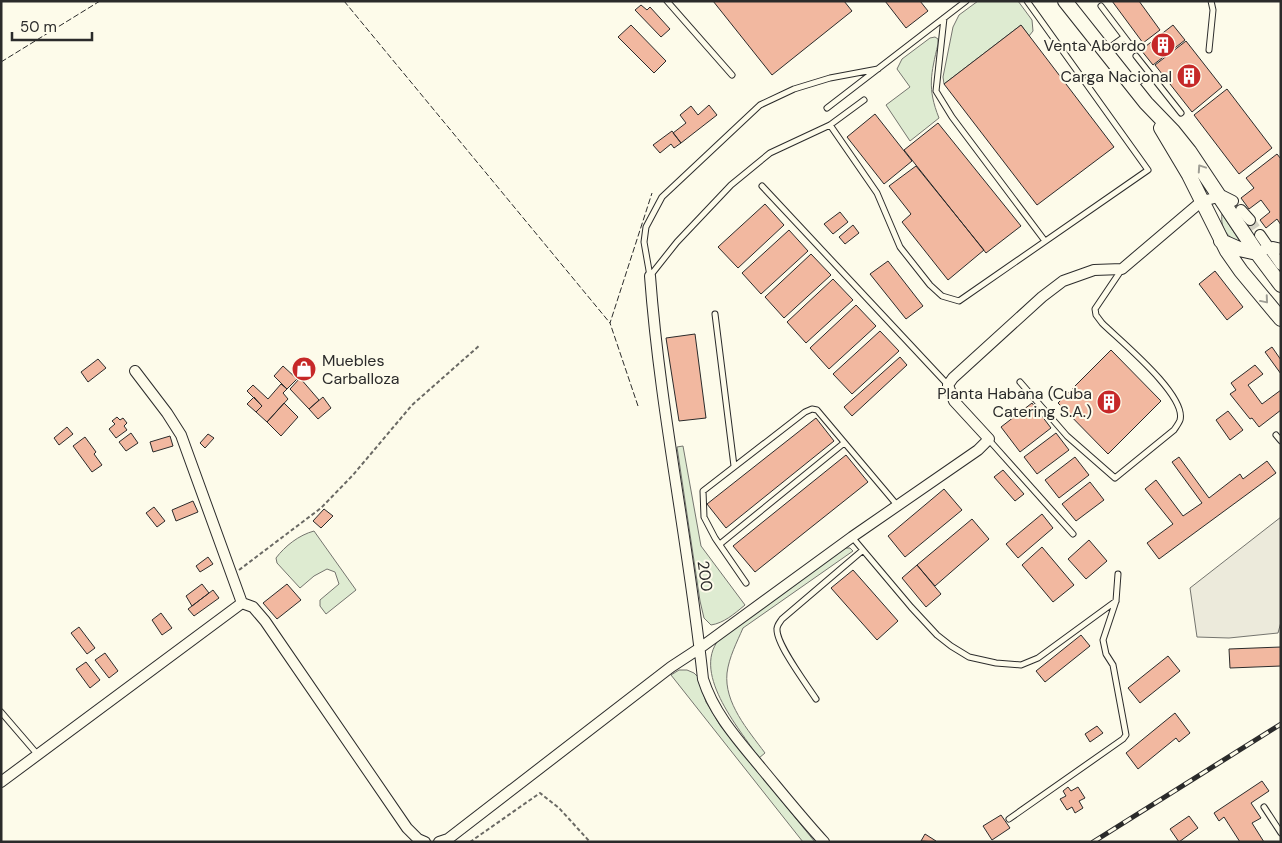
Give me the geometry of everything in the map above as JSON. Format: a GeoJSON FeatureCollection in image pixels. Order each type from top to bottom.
{"type":"FeatureCollection","features":[{"type":"Feature","properties":{"kind":"main road"},"geometry":{"type":"LineString","coordinates":[[1065,1],[1146,104],[1180,140],[1200,166],[1218,196],[1262,250],[1281,285]]}},
{"type":"Feature","properties":{"kind":"main road"},"geometry":{"type":"LineString","coordinates":[[1146,104],[1185,168],[1221,241],[1234,262],[1281,319]]}},
{"type":"Feature","properties":{"kind":"main road"},"geometry":{"type":"LineString","coordinates":[[1221,241],[1239,249],[1262,250]]}},
{"type":"Feature","properties":{"kind":"main road"},"geometry":{"type":"LineString","coordinates":[[1249,280],[1252,265],[1262,250]]}},
{"type":"Feature","properties":{"kind":"street"},"geometry":{"type":"LineString","coordinates":[[439,842],[448,839],[671,667],[852,537],[978,450],[989,439],[954,401],[948,385],[953,378],[1063,280],[1094,270],[1122,269],[1202,201],[1224,196],[1233,201]]}},
{"type":"Feature","properties":{"kind":"street"},"geometry":{"type":"LineString","coordinates":[[1241,210],[1250,220]]}},
{"type":"Feature","properties":{"kind":"street"},"geometry":{"type":"LineString","coordinates":[[1260,235],[1262,250],[1281,265]]}},
{"type":"Feature","properties":{"kind":"street"},"geometry":{"type":"LineString","coordinates":[[1262,250],[1278,247],[1281,249]]}},
{"type":"Feature","properties":{"kind":"street","name":"200"},"geometry":{"type":"LineString","coordinates":[[650,276],[652,313],[703,679],[709,697],[741,744],[824,842]]}},
{"type":"Feature","properties":{"kind":"street"},"geometry":{"type":"LineString","coordinates":[[135,371],[167,413],[181,436],[242,603],[253,607],[265,621],[407,828],[418,839],[425,842]]}},
{"type":"Feature","properties":{"kind":"street"},"geometry":{"type":"LineString","coordinates":[[1,782],[242,603]]}},
{"type":"Feature","properties":{"kind":"lane"},"geometry":{"type":"LineString","coordinates":[[667,1],[732,75]]}},
{"type":"Feature","properties":{"kind":"lane"},"geometry":{"type":"LineString","coordinates":[[826,108],[966,1]]}},
{"type":"Feature","properties":{"kind":"lane"},"geometry":{"type":"LineString","coordinates":[[830,125],[876,193],[900,247],[930,285],[942,296],[959,301],[1148,170],[1026,1]]}},
{"type":"Feature","properties":{"kind":"lane"},"geometry":{"type":"LineString","coordinates":[[1210,50],[1211,1]]}},
{"type":"Feature","properties":{"kind":"lane"},"geometry":{"type":"LineString","coordinates":[[1100,6],[1132,47]]}},
{"type":"Feature","properties":{"kind":"lane"},"geometry":{"type":"LineString","coordinates":[[944,18],[936,91],[952,117],[1045,241]]}},
{"type":"Feature","properties":{"kind":"lane"},"geometry":{"type":"LineString","coordinates":[[1104,51],[1124,37]]}},
{"type":"Feature","properties":{"kind":"lane"},"geometry":{"type":"LineString","coordinates":[[1136,56],[1181,113]]}},
{"type":"Feature","properties":{"kind":"lane"},"geometry":{"type":"LineString","coordinates":[[650,276],[644,242],[646,227],[662,197],[760,105],[794,89],[830,78],[878,69]]}},
{"type":"Feature","properties":{"kind":"lane"},"geometry":{"type":"LineString","coordinates":[[1133,87],[1150,74]]}},
{"type":"Feature","properties":{"kind":"lane"},"geometry":{"type":"LineString","coordinates":[[650,276],[677,242],[732,185],[770,153],[830,125],[864,100]]}},
{"type":"Feature","properties":{"kind":"lane"},"geometry":{"type":"LineString","coordinates":[[762,186],[948,385]]}},
{"type":"Feature","properties":{"kind":"lane"},"geometry":{"type":"LineString","coordinates":[[1020,382],[1067,436],[1115,478],[1174,430],[1180,420],[1180,411],[1176,400],[1162,380],[1102,324],[1096,315],[1096,309],[1122,269]]}},
{"type":"Feature","properties":{"kind":"lane"},"geometry":{"type":"LineString","coordinates":[[714,314],[734,466]]}},
{"type":"Feature","properties":{"kind":"lane"},"geometry":{"type":"LineString","coordinates":[[746,583],[704,517],[703,491],[805,412],[812,409],[817,410],[897,506]]}},
{"type":"Feature","properties":{"kind":"lane"},"geometry":{"type":"LineString","coordinates":[[1276,435],[1281,441]]}},
{"type":"Feature","properties":{"kind":"lane"},"geometry":{"type":"LineString","coordinates":[[989,439],[1073,534]]}},
{"type":"Feature","properties":{"kind":"lane"},"geometry":{"type":"LineString","coordinates":[[720,544],[844,443]]}},
{"type":"Feature","properties":{"kind":"lane"},"geometry":{"type":"LineString","coordinates":[[852,537],[937,635],[969,657],[996,663],[1021,665],[1038,658],[1116,601]]}},
{"type":"Feature","properties":{"kind":"lane"},"geometry":{"type":"LineString","coordinates":[[816,699],[779,642],[778,624],[863,550]]}},
{"type":"Feature","properties":{"kind":"lane"},"geometry":{"type":"LineString","coordinates":[[1009,819],[1126,735],[1113,664],[1106,654],[1103,640],[1116,601],[1118,574]]}},
{"type":"Feature","properties":{"kind":"lane"},"geometry":{"type":"LineString","coordinates":[[1,712],[38,754]]}},
{"type":"Feature","properties":{"kind":"lane"},"geometry":{"type":"LineString","coordinates":[[1264,807],[1281,833]]}},
{"type":"Feature","properties":{"kind":"path"},"geometry":{"type":"LineString","coordinates":[[232,576],[321,508],[412,405],[480,345]]}},
{"type":"Feature","properties":{"kind":"path"},"geometry":{"type":"LineString","coordinates":[[470,842],[540,792],[559,808],[590,842]]}},
{"type":"Feature","properties":{"kind":"green space"},"geometry":{"type":"Polygon","coordinates":[[[978,1],[1018,1],[1032,20],[1033,31],[1029,36],[1021,25],[944,84],[943,77],[953,27],[959,15],[978,1]]]}},
{"type":"Feature","properties":{"kind":"green space"},"geometry":{"type":"Polygon","coordinates":[[[935,37],[938,39],[938,44],[931,81],[933,98],[939,118],[910,141],[886,105],[910,87],[897,69],[902,59],[930,38],[935,37]]]}},
{"type":"Feature","properties":{"kind":"green space"},"geometry":{"type":"Polygon","coordinates":[[[1222,214],[1241,243],[1226,232],[1222,224],[1222,214]]]}},
{"type":"Feature","properties":{"kind":"green space"},"geometry":{"type":"Polygon","coordinates":[[[683,446],[701,546],[745,605],[725,620],[711,625],[704,618],[700,601],[677,447],[683,446]]]}},
{"type":"Feature","properties":{"kind":"green space"},"geometry":{"type":"Polygon","coordinates":[[[314,531],[356,590],[326,614],[320,606],[320,600],[339,584],[335,572],[327,569],[314,576],[300,588],[277,563],[276,558],[293,542],[303,535],[314,531]]]}},
{"type":"Feature","properties":{"kind":"green space"},"geometry":{"type":"Polygon","coordinates":[[[846,548],[850,548],[853,551],[743,628],[730,661],[727,684],[729,695],[738,716],[765,753],[759,758],[730,715],[713,682],[711,665],[713,650],[722,636],[832,556],[846,548]]]}},
{"type":"Feature","properties":{"kind":"green space"},"geometry":{"type":"Polygon","coordinates":[[[679,670],[687,670],[698,677],[706,702],[720,725],[815,842],[803,842],[671,675],[679,670]]]}},
{"type":"Feature","properties":{"kind":"shaded area"},"geometry":{"type":"Polygon","coordinates":[[[1281,517],[1281,622],[1278,633],[1229,638],[1197,637],[1190,588],[1281,517]]]}},
{"type":"Feature","properties":{"kind":"building"},"geometry":{"type":"Polygon","coordinates":[[[713,1],[844,1],[852,11],[772,75],[713,1]]]}},
{"type":"Feature","properties":{"kind":"building"},"geometry":{"type":"Polygon","coordinates":[[[885,1],[920,1],[928,11],[906,28],[885,1]]]}},
{"type":"Feature","properties":{"kind":"building"},"geometry":{"type":"Polygon","coordinates":[[[1112,1],[1139,1],[1160,30],[1143,43],[1112,1]]]}},
{"type":"Feature","properties":{"kind":"building"},"geometry":{"type":"Polygon","coordinates":[[[641,5],[647,10],[650,7],[670,29],[661,37],[635,10],[641,5]]]}},
{"type":"Feature","properties":{"kind":"building"},"geometry":{"type":"Polygon","coordinates":[[[631,25],[666,61],[654,73],[618,37],[631,25]]]}},
{"type":"Feature","properties":{"kind":"building"},"geometry":{"type":"Polygon","coordinates":[[[1021,25],[1114,147],[1037,205],[944,84],[1021,25]]]}},
{"type":"Feature","properties":{"kind":"building","name":"Venta Abordo"},"geometry":{"type":"Polygon","coordinates":[[[1173,25],[1185,40],[1153,65],[1141,50],[1173,25]]]}},
{"type":"Feature","properties":{"kind":"building","name":"Carga Nacional"},"geometry":{"type":"Polygon","coordinates":[[[1186,41],[1222,87],[1192,112],[1155,65],[1186,41]]]}},
{"type":"Feature","properties":{"kind":"building"},"geometry":{"type":"Polygon","coordinates":[[[1227,89],[1272,148],[1239,174],[1194,115],[1227,89]]]}},
{"type":"Feature","properties":{"kind":"building"},"geometry":{"type":"Polygon","coordinates":[[[709,105],[717,115],[681,143],[673,133],[686,123],[680,115],[691,106],[698,115],[709,105]]]}},
{"type":"Feature","properties":{"kind":"building"},"geometry":{"type":"Polygon","coordinates":[[[875,114],[912,161],[884,184],[847,137],[875,114]]]}},
{"type":"Feature","properties":{"kind":"building"},"geometry":{"type":"Polygon","coordinates":[[[938,123],[1021,226],[986,253],[904,150],[938,123]]]}},
{"type":"Feature","properties":{"kind":"building"},"geometry":{"type":"Polygon","coordinates":[[[672,131],[681,143],[674,148],[671,144],[660,153],[653,145],[672,131]]]}},
{"type":"Feature","properties":{"kind":"building"},"geometry":{"type":"Polygon","coordinates":[[[1277,154],[1281,159],[1281,225],[1277,219],[1266,228],[1260,220],[1270,212],[1261,200],[1249,209],[1241,198],[1254,188],[1246,178],[1277,154]]]}},
{"type":"Feature","properties":{"kind":"building"},"geometry":{"type":"Polygon","coordinates":[[[916,166],[984,250],[948,280],[902,222],[911,214],[889,186],[916,166]]]}},
{"type":"Feature","properties":{"kind":"building"},"geometry":{"type":"Polygon","coordinates":[[[765,204],[784,225],[738,268],[718,247],[765,204]]]}},
{"type":"Feature","properties":{"kind":"building"},"geometry":{"type":"Polygon","coordinates":[[[840,212],[848,222],[833,234],[824,224],[840,212]]]}},
{"type":"Feature","properties":{"kind":"building"},"geometry":{"type":"Polygon","coordinates":[[[853,225],[859,233],[845,244],[839,237],[853,225]]]}},
{"type":"Feature","properties":{"kind":"building"},"geometry":{"type":"Polygon","coordinates":[[[789,230],[808,251],[761,294],[742,273],[789,230]]]}},
{"type":"Feature","properties":{"kind":"building"},"geometry":{"type":"Polygon","coordinates":[[[811,254],[831,275],[784,318],[765,297],[811,254]]]}},
{"type":"Feature","properties":{"kind":"building"},"geometry":{"type":"Polygon","coordinates":[[[888,261],[923,306],[906,319],[870,274],[888,261]]]}},
{"type":"Feature","properties":{"kind":"building"},"geometry":{"type":"Polygon","coordinates":[[[1215,271],[1243,307],[1227,320],[1199,284],[1215,271]]]}},
{"type":"Feature","properties":{"kind":"building"},"geometry":{"type":"Polygon","coordinates":[[[833,279],[853,300],[806,343],[787,322],[833,279]]]}},
{"type":"Feature","properties":{"kind":"building"},"geometry":{"type":"Polygon","coordinates":[[[856,305],[876,326],[829,369],[810,348],[856,305]]]}},
{"type":"Feature","properties":{"kind":"building"},"geometry":{"type":"Polygon","coordinates":[[[880,331],[899,351],[852,394],[833,374],[880,331]]]}},
{"type":"Feature","properties":{"kind":"building"},"geometry":{"type":"Polygon","coordinates":[[[695,334],[706,418],[679,421],[666,338],[695,334]]]}},
{"type":"Feature","properties":{"kind":"building"},"geometry":{"type":"Polygon","coordinates":[[[1272,347],[1281,360],[1281,374],[1265,352],[1272,347]]]}},
{"type":"Feature","properties":{"kind":"building","name":"Planta Habana (Cuba Catering S.A.)"},"geometry":{"type":"Polygon","coordinates":[[[1111,350],[1161,401],[1108,454],[1058,403],[1111,350]]]}},
{"type":"Feature","properties":{"kind":"building"},"geometry":{"type":"Polygon","coordinates":[[[900,357],[907,365],[852,416],[844,407],[900,357]]]}},
{"type":"Feature","properties":{"kind":"building"},"geometry":{"type":"Polygon","coordinates":[[[98,359],[106,368],[88,382],[81,372],[98,359]]]}},
{"type":"Feature","properties":{"kind":"building"},"geometry":{"type":"Polygon","coordinates":[[[1255,365],[1263,374],[1248,385],[1262,404],[1281,390],[1281,410],[1259,427],[1230,394],[1236,390],[1231,383],[1255,365]]]}},
{"type":"Feature","properties":{"kind":"building"},"geometry":{"type":"Polygon","coordinates":[[[283,366],[297,379],[287,389],[274,376],[283,366]]]}},
{"type":"Feature","properties":{"kind":"building"},"geometry":{"type":"Polygon","coordinates":[[[300,378],[319,400],[309,409],[290,389],[300,378]]]}},
{"type":"Feature","properties":{"kind":"building"},"geometry":{"type":"Polygon","coordinates":[[[281,384],[287,389],[283,393],[288,399],[267,422],[256,412],[262,406],[247,391],[253,385],[268,399],[281,384]]]}},
{"type":"Feature","properties":{"kind":"building"},"geometry":{"type":"Polygon","coordinates":[[[254,397],[262,406],[256,412],[247,404],[254,397]]]}},
{"type":"Feature","properties":{"kind":"building"},"geometry":{"type":"Polygon","coordinates":[[[323,397],[331,408],[318,419],[309,409],[323,397]]]}},
{"type":"Feature","properties":{"kind":"building"},"geometry":{"type":"Polygon","coordinates":[[[284,403],[298,417],[281,436],[267,422],[284,403]]]}},
{"type":"Feature","properties":{"kind":"building"},"geometry":{"type":"Polygon","coordinates":[[[1032,403],[1051,428],[1020,452],[1001,427],[1032,403]]]}},
{"type":"Feature","properties":{"kind":"building"},"geometry":{"type":"Polygon","coordinates":[[[1228,411],[1243,430],[1230,440],[1216,420],[1228,411]]]}},
{"type":"Feature","properties":{"kind":"building"},"geometry":{"type":"Polygon","coordinates":[[[117,417],[120,420],[123,418],[127,423],[124,426],[127,430],[116,438],[109,429],[115,424],[112,421],[117,417]]]}},
{"type":"Feature","properties":{"kind":"building"},"geometry":{"type":"Polygon","coordinates":[[[816,418],[834,441],[726,528],[707,504],[816,418]]]}},
{"type":"Feature","properties":{"kind":"building"},"geometry":{"type":"Polygon","coordinates":[[[67,427],[73,434],[59,445],[54,438],[67,427]]]}},
{"type":"Feature","properties":{"kind":"building"},"geometry":{"type":"Polygon","coordinates":[[[131,433],[138,443],[126,451],[119,442],[131,433]]]}},
{"type":"Feature","properties":{"kind":"building"},"geometry":{"type":"Polygon","coordinates":[[[1056,433],[1069,450],[1037,474],[1024,457],[1056,433]]]}},
{"type":"Feature","properties":{"kind":"building"},"geometry":{"type":"Polygon","coordinates":[[[208,434],[214,438],[205,448],[200,443],[208,434]]]}},
{"type":"Feature","properties":{"kind":"building"},"geometry":{"type":"Polygon","coordinates":[[[170,436],[173,446],[153,452],[150,442],[170,436]]]}},
{"type":"Feature","properties":{"kind":"building"},"geometry":{"type":"Polygon","coordinates":[[[85,437],[96,452],[94,454],[102,465],[92,472],[73,446],[85,437]]]}},
{"type":"Feature","properties":{"kind":"building"},"geometry":{"type":"Polygon","coordinates":[[[846,455],[868,482],[755,572],[733,546],[846,455]]]}},
{"type":"Feature","properties":{"kind":"building"},"geometry":{"type":"Polygon","coordinates":[[[1075,457],[1089,475],[1059,498],[1045,480],[1075,457]]]}},
{"type":"Feature","properties":{"kind":"building"},"geometry":{"type":"Polygon","coordinates":[[[1179,457],[1209,498],[1240,474],[1243,479],[1267,461],[1276,473],[1159,559],[1147,543],[1173,524],[1145,489],[1156,480],[1183,516],[1202,503],[1172,462],[1179,457]]]}},
{"type":"Feature","properties":{"kind":"building"},"geometry":{"type":"Polygon","coordinates":[[[1003,470],[1024,494],[1015,501],[994,477],[1003,470]]]}},
{"type":"Feature","properties":{"kind":"building"},"geometry":{"type":"Polygon","coordinates":[[[1090,482],[1104,500],[1076,521],[1062,504],[1090,482]]]}},
{"type":"Feature","properties":{"kind":"building"},"geometry":{"type":"Polygon","coordinates":[[[944,489],[962,510],[905,557],[888,536],[944,489]]]}},
{"type":"Feature","properties":{"kind":"building"},"geometry":{"type":"Polygon","coordinates":[[[193,501],[198,512],[176,521],[172,510],[193,501]]]}},
{"type":"Feature","properties":{"kind":"building"},"geometry":{"type":"Polygon","coordinates":[[[154,507],[165,521],[157,527],[146,513],[154,507]]]}},
{"type":"Feature","properties":{"kind":"building"},"geometry":{"type":"Polygon","coordinates":[[[324,509],[333,516],[321,528],[313,521],[324,509]]]}},
{"type":"Feature","properties":{"kind":"building"},"geometry":{"type":"Polygon","coordinates":[[[1042,514],[1053,528],[1018,558],[1006,544],[1042,514]]]}},
{"type":"Feature","properties":{"kind":"building"},"geometry":{"type":"Polygon","coordinates":[[[972,519],[989,539],[935,586],[917,565],[972,519]]]}},
{"type":"Feature","properties":{"kind":"building"},"geometry":{"type":"Polygon","coordinates":[[[1089,540],[1107,561],[1086,579],[1068,559],[1089,540]]]}},
{"type":"Feature","properties":{"kind":"building"},"geometry":{"type":"Polygon","coordinates":[[[1042,547],[1074,585],[1053,602],[1022,565],[1042,547]]]}},
{"type":"Feature","properties":{"kind":"building"},"geometry":{"type":"Polygon","coordinates":[[[208,557],[213,564],[200,572],[196,566],[208,557]]]}},
{"type":"Feature","properties":{"kind":"building"},"geometry":{"type":"Polygon","coordinates":[[[917,565],[941,594],[926,607],[902,578],[917,565]]]}},
{"type":"Feature","properties":{"kind":"building"},"geometry":{"type":"Polygon","coordinates":[[[853,570],[898,621],[877,640],[831,588],[853,570]]]}},
{"type":"Feature","properties":{"kind":"building"},"geometry":{"type":"Polygon","coordinates":[[[202,584],[209,593],[192,606],[186,596],[202,584]]]}},
{"type":"Feature","properties":{"kind":"building"},"geometry":{"type":"Polygon","coordinates":[[[287,584],[301,600],[277,619],[263,603],[287,584]]]}},
{"type":"Feature","properties":{"kind":"building"},"geometry":{"type":"Polygon","coordinates":[[[213,590],[219,598],[194,616],[188,609],[213,590]]]}},
{"type":"Feature","properties":{"kind":"building"},"geometry":{"type":"Polygon","coordinates":[[[161,613],[172,628],[162,635],[152,620],[161,613]]]}},
{"type":"Feature","properties":{"kind":"building"},"geometry":{"type":"Polygon","coordinates":[[[79,627],[95,648],[87,654],[71,633],[79,627]]]}},
{"type":"Feature","properties":{"kind":"building"},"geometry":{"type":"Polygon","coordinates":[[[1081,635],[1090,646],[1045,682],[1036,671],[1081,635]]]}},
{"type":"Feature","properties":{"kind":"building"},"geometry":{"type":"Polygon","coordinates":[[[1281,647],[1281,666],[1230,668],[1229,649],[1281,647]]]}},
{"type":"Feature","properties":{"kind":"building"},"geometry":{"type":"Polygon","coordinates":[[[105,653],[118,671],[109,678],[95,660],[105,653]]]}},
{"type":"Feature","properties":{"kind":"building"},"geometry":{"type":"Polygon","coordinates":[[[1168,656],[1180,671],[1140,703],[1128,688],[1168,656]]]}},
{"type":"Feature","properties":{"kind":"building"},"geometry":{"type":"Polygon","coordinates":[[[86,662],[100,680],[90,688],[76,669],[86,662]]]}},
{"type":"Feature","properties":{"kind":"building"},"geometry":{"type":"Polygon","coordinates":[[[1175,713],[1190,733],[1179,742],[1176,738],[1138,769],[1126,753],[1175,713]]]}},
{"type":"Feature","properties":{"kind":"building"},"geometry":{"type":"Polygon","coordinates":[[[1097,726],[1103,733],[1090,742],[1085,734],[1097,726]]]}},
{"type":"Feature","properties":{"kind":"building"},"geometry":{"type":"Polygon","coordinates":[[[1262,781],[1269,791],[1251,803],[1261,818],[1252,823],[1264,842],[1240,842],[1224,817],[1219,821],[1214,813],[1262,781]]]}},
{"type":"Feature","properties":{"kind":"building"},"geometry":{"type":"Polygon","coordinates":[[[1068,787],[1071,791],[1078,787],[1085,798],[1079,801],[1083,808],[1075,813],[1072,807],[1067,810],[1060,799],[1066,796],[1063,791],[1068,787]]]}},
{"type":"Feature","properties":{"kind":"building"},"geometry":{"type":"Polygon","coordinates":[[[1001,815],[1010,828],[992,840],[983,826],[1001,815]]]}},
{"type":"Feature","properties":{"kind":"building"},"geometry":{"type":"Polygon","coordinates":[[[1189,816],[1198,828],[1179,842],[1170,829],[1189,816]]]}},
{"type":"Feature","properties":{"kind":"building"},"geometry":{"type":"Polygon","coordinates":[[[925,834],[936,841],[936,842],[921,841],[925,834]]]}},
{"type":"Feature","properties":{"kind":"tunnel"},"geometry":{"type":"LineString","coordinates":[[1250,220],[1260,235]]}},
{"type":"Feature","properties":{"kind":"railway"},"geometry":{"type":"LineString","coordinates":[[1093,842],[1281,724]]}},
{"type":"Feature","properties":{"kind":"fence"},"geometry":{"type":"LineString","coordinates":[[1,62],[100,1]]}},
{"type":"Feature","properties":{"kind":"fence"},"geometry":{"type":"LineString","coordinates":[[344,1],[610,323]]}},
{"type":"Feature","properties":{"kind":"fence"},"geometry":{"type":"LineString","coordinates":[[638,406],[610,323],[652,193]]}},
{"type":"Feature","properties":{"kind":"place","name":"Venta Abordo"},"geometry":{"type":"Point","coordinates":[1163,45]}},
{"type":"Feature","properties":{"kind":"place","name":"Carga Nacional"},"geometry":{"type":"Point","coordinates":[1189,76]}},
{"type":"Feature","properties":{"kind":"place","name":"Muebles Carballoza"},"geometry":{"type":"Point","coordinates":[304,369]}},
{"type":"Feature","properties":{"kind":"place","name":"Planta Habana (Cuba Catering S.A.)"},"geometry":{"type":"Point","coordinates":[1109,402]}}]}
